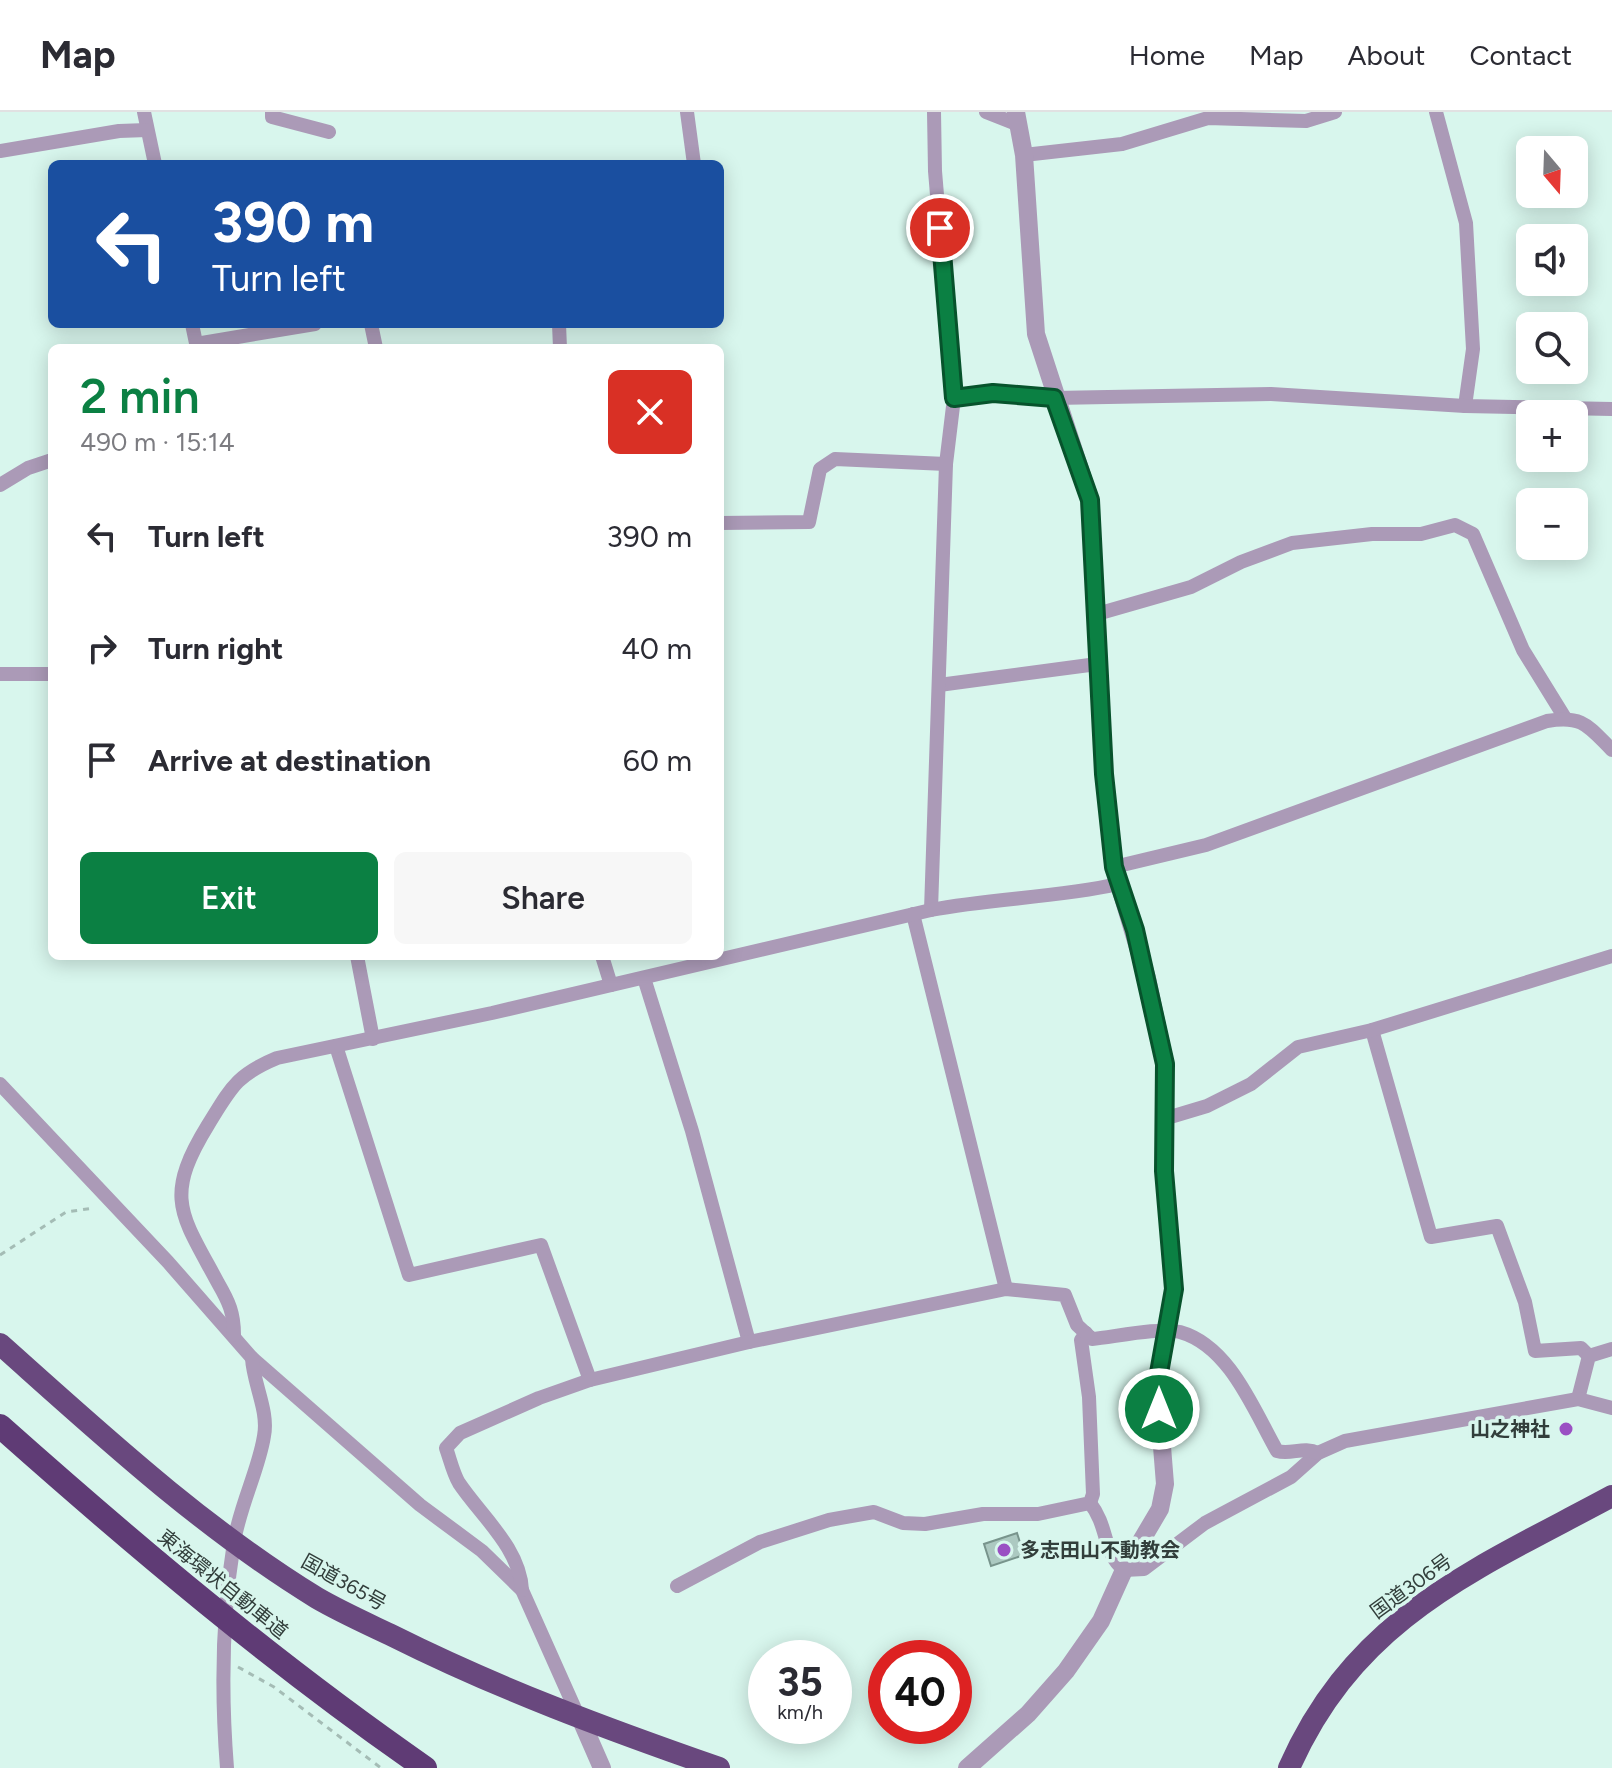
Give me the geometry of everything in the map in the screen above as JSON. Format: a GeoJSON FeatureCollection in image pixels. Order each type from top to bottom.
{"type":"FeatureCollection","features":[{"type":"Feature","properties":{"kind":"highway","name":"国道365号"},"geometry":{"type":"LineString","coordinates":[[0,1344],[148,1476],[234,1542],[318,1599],[483,1681],[581,1720],[719,1768]]}},
{"type":"Feature","properties":{"kind":"highway","name":"東海環状自動車道"},"geometry":{"type":"LineString","coordinates":[[0,1426],[188,1589],[291,1670],[425,1768]]}},
{"type":"Feature","properties":{"kind":"highway","name":"国道306号"},"geometry":{"type":"LineString","coordinates":[[1289,1768],[1307,1728],[1341,1677],[1383,1635],[1445,1586],[1612,1496]]}},
{"type":"Feature","properties":{"kind":"street"},"geometry":{"type":"LineString","coordinates":[[144,112],[154,160]]}},
{"type":"Feature","properties":{"kind":"street"},"geometry":{"type":"LineString","coordinates":[[272,112],[272,117],[329,132]]}},
{"type":"Feature","properties":{"kind":"street"},"geometry":{"type":"LineString","coordinates":[[687,112],[693,160]]}},
{"type":"Feature","properties":{"kind":"street"},"geometry":{"type":"LineString","coordinates":[[931,910],[946,464],[954,398],[935,171],[934,112]]}},
{"type":"Feature","properties":{"kind":"street"},"geometry":{"type":"LineString","coordinates":[[967,1768],[1028,1714],[1066,1671],[1101,1621],[1124,1570],[1160,1509],[1165,1484],[1157,1384],[1174,1289],[1164,1171],[1167,1118],[1165,1064],[1135,930],[1116,876],[1097,664],[1090,500],[1054,398],[1036,334],[1024,155],[1018,118],[986,112]]}},
{"type":"Feature","properties":{"kind":"street"},"geometry":{"type":"LineString","coordinates":[[1024,155],[1122,144],[1208,118],[1306,121],[1335,112]]}},
{"type":"Feature","properties":{"kind":"street"},"geometry":{"type":"LineString","coordinates":[[1436,112],[1466,223],[1473,349],[1465,406]]}},
{"type":"Feature","properties":{"kind":"street"},"geometry":{"type":"LineString","coordinates":[[0,151],[119,131],[147,130]]}},
{"type":"Feature","properties":{"kind":"street"},"geometry":{"type":"LineString","coordinates":[[207,344],[293,328]]}},
{"type":"Feature","properties":{"kind":"street"},"geometry":{"type":"LineString","coordinates":[[954,398],[993,393],[1054,398],[1271,394],[1465,406],[1612,409]]}},
{"type":"Feature","properties":{"kind":"street"},"geometry":{"type":"LineString","coordinates":[[724,523],[809,522],[820,469],[835,459],[946,464]]}},
{"type":"Feature","properties":{"kind":"street"},"geometry":{"type":"LineString","coordinates":[[0,485],[28,468],[48,461]]}},
{"type":"Feature","properties":{"kind":"street"},"geometry":{"type":"LineString","coordinates":[[1097,614],[1191,587],[1241,562],[1292,543],[1372,534],[1421,534],[1455,525],[1473,534],[1523,650],[1565,718]]}},
{"type":"Feature","properties":{"kind":"street"},"geometry":{"type":"LineString","coordinates":[[939,685],[1097,664]]}},
{"type":"Feature","properties":{"kind":"street"},"geometry":{"type":"LineString","coordinates":[[0,674],[48,674]]}},
{"type":"Feature","properties":{"kind":"street"},"geometry":{"type":"LineString","coordinates":[[724,959],[995,898],[1073,894],[1547,721],[1565,718],[1584,721],[1612,750]]}},
{"type":"Feature","properties":{"kind":"street"},"geometry":{"type":"LineString","coordinates":[[913,914],[1006,1289]]}},
{"type":"Feature","properties":{"kind":"street"},"geometry":{"type":"LineString","coordinates":[[1167,1118],[1207,1106],[1251,1084],[1298,1047],[1372,1030],[1612,956]]}},
{"type":"Feature","properties":{"kind":"street"},"geometry":{"type":"LineString","coordinates":[[358,960],[373,1039]]}},
{"type":"Feature","properties":{"kind":"street"},"geometry":{"type":"LineString","coordinates":[[603,960],[611,985]]}},
{"type":"Feature","properties":{"kind":"street"},"geometry":{"type":"LineString","coordinates":[[234,1335],[234,1312],[182,1216],[179,1187],[192,1151],[245,1071],[277,1058],[720,960]]}},
{"type":"Feature","properties":{"kind":"street"},"geometry":{"type":"LineString","coordinates":[[644,978],[692,1131],[749,1342]]}},
{"type":"Feature","properties":{"kind":"street"},"geometry":{"type":"LineString","coordinates":[[1372,1030],[1431,1237],[1497,1226],[1525,1302],[1535,1351],[1581,1348],[1589,1356]]}},
{"type":"Feature","properties":{"kind":"street"},"geometry":{"type":"LineString","coordinates":[[336,1046],[409,1275],[541,1245],[590,1380]]}},
{"type":"Feature","properties":{"kind":"street"},"geometry":{"type":"LineString","coordinates":[[0,1084],[252,1358],[375,1467],[482,1551],[522,1590]]}},
{"type":"Feature","properties":{"kind":"street"},"geometry":{"type":"LineString","coordinates":[[602,1768],[522,1590],[521,1573],[457,1481],[446,1448],[460,1433],[539,1398],[590,1380],[749,1342],[1006,1289],[1065,1295],[1077,1325],[1092,1339],[1178,1332],[1205,1345],[1232,1373],[1277,1451],[1286,1454],[1309,1449],[1318,1453]]}},
{"type":"Feature","properties":{"kind":"street"},"geometry":{"type":"LineString","coordinates":[[1086,1333],[1081,1340],[1089,1397],[1093,1494],[1090,1503]]}},
{"type":"Feature","properties":{"kind":"street"},"geometry":{"type":"LineString","coordinates":[[1589,1356],[1612,1349]]}},
{"type":"Feature","properties":{"kind":"street"},"geometry":{"type":"LineString","coordinates":[[1578,1399],[1589,1356]]}},
{"type":"Feature","properties":{"kind":"street"},"geometry":{"type":"LineString","coordinates":[[227,1768],[224,1661],[234,1542],[247,1486],[265,1434],[252,1358]]}},
{"type":"Feature","properties":{"kind":"street"},"geometry":{"type":"LineString","coordinates":[[1090,1503],[1102,1518],[1112,1561],[1124,1570],[1144,1569],[1205,1523],[1291,1477],[1318,1453],[1345,1441],[1578,1399],[1612,1408]]}},
{"type":"Feature","properties":{"kind":"street"},"geometry":{"type":"LineString","coordinates":[[677,1586],[760,1542],[829,1520],[874,1512],[903,1523],[925,1524],[983,1514],[1038,1514],[1090,1503]]}},
{"type":"Feature","properties":{"kind":"path"},"geometry":{"type":"LineString","coordinates":[[0,1255],[66,1212],[95,1208]]}},
{"type":"Feature","properties":{"kind":"path"},"geometry":{"type":"LineString","coordinates":[[224,1661],[247,1670],[274,1687],[381,1768]]}},
{"type":"Feature","properties":{"kind":"building","name":"多志田山不動教会"},"geometry":{"type":"Polygon","coordinates":[[[1017,1533],[1024,1555],[991,1566],[984,1544],[1017,1533]]]}},
{"type":"Feature","properties":{"kind":"place","name":"山之神社"},"geometry":{"type":"Point","coordinates":[1566,1429]}},
{"type":"Feature","properties":{"kind":"place","name":"多志田山不動教会"},"geometry":{"type":"Point","coordinates":[1004,1550]}},
{"type":"Feature","properties":{"kind":"route"},"geometry":{"type":"LineString","coordinates":[[940,228],[954,398],[993,393],[1054,398],[1090,500],[1104,774],[1114,867],[1135,930],[1165,1064],[1167,1118],[1164,1171],[1174,1289],[1157,1384],[1159,1409]]}}]}
